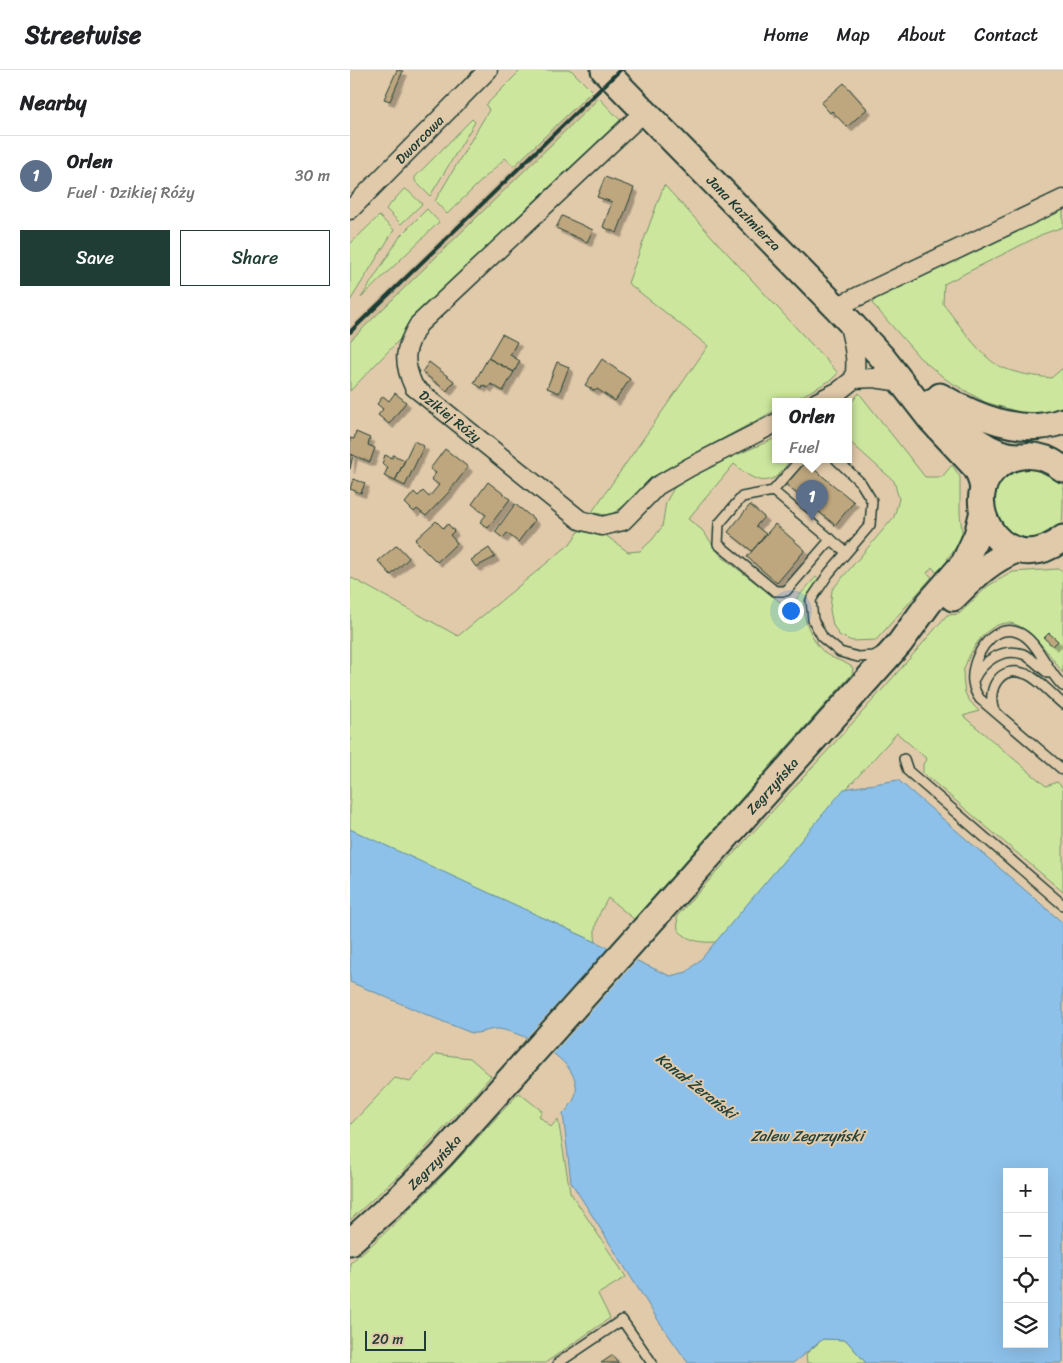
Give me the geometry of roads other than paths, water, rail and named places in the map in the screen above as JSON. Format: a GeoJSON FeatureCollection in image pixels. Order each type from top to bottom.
{"type":"FeatureCollection","features":[{"type":"Feature","properties":{"kind":"main road","name":"Jana Kazimierza"},"geometry":{"type":"LineString","coordinates":[[604,70],[906,381],[931,399],[978,440],[996,452],[1012,456],[1047,457]]}},
{"type":"Feature","properties":{"kind":"main road","name":"Jana Kazimierza"},"geometry":{"type":"LineString","coordinates":[[906,381],[931,420],[976,468],[983,488]]}},
{"type":"Feature","properties":{"kind":"main road"},"geometry":{"type":"LineString","coordinates":[[906,381],[977,415],[1000,422],[1023,426],[1042,426],[1063,421]]}},
{"type":"Feature","properties":{"kind":"main road"},"geometry":{"type":"LineString","coordinates":[[983,488],[989,477],[1008,460],[1047,457]]}},
{"type":"Feature","properties":{"kind":"main road","name":"Zegrzyńska"},"geometry":{"type":"LineString","coordinates":[[350,1242],[400,1197],[441,1156],[900,643],[928,603],[964,563],[977,534],[982,515],[981,501],[983,488]]}},
{"type":"Feature","properties":{"kind":"main road"},"geometry":{"type":"LineString","coordinates":[[982,515],[987,527],[1005,545],[1017,550],[1030,552],[1056,546]]}},
{"type":"Feature","properties":{"kind":"main road","name":"Zegrzyńska"},"geometry":{"type":"LineString","coordinates":[[900,643],[924,627],[977,574],[1001,556],[1017,550]]}},
{"type":"Feature","properties":{"kind":"street","name":"Dworcowa"},"geometry":{"type":"LineString","coordinates":[[350,210],[488,70]]}},
{"type":"Feature","properties":{"kind":"street","name":"Dzikiej Róży"},"geometry":{"type":"LineString","coordinates":[[644,111],[419,324],[409,340],[406,355],[407,371],[414,387],[580,520],[602,526],[623,520],[657,486],[772,425]]}},
{"type":"Feature","properties":{"kind":"street"},"geometry":{"type":"LineString","coordinates":[[854,379],[856,355],[841,313],[1063,198]]}},
{"type":"Feature","properties":{"kind":"street"},"geometry":{"type":"LineString","coordinates":[[825,398],[839,391],[854,379],[874,378],[906,381]]}},
{"type":"Feature","properties":{"kind":"lane"},"geometry":{"type":"LineString","coordinates":[[797,463],[773,491],[742,497],[719,524],[718,544],[775,591],[786,591],[830,539]]}},
{"type":"Feature","properties":{"kind":"lane"},"geometry":{"type":"LineString","coordinates":[[840,463],[860,483],[872,500],[870,525],[829,573],[811,600],[813,620],[824,638],[840,652],[858,657],[874,656],[900,643]]}},
{"type":"Feature","properties":{"kind":"lane"},"geometry":{"type":"LineString","coordinates":[[773,491],[846,552]]}},
{"type":"Feature","properties":{"kind":"lane"},"geometry":{"type":"LineString","coordinates":[[1060,683],[1031,642],[1018,632],[1009,630],[1002,631],[985,644],[977,658],[973,671],[975,692],[980,699],[1063,770]]}},
{"type":"Feature","properties":{"kind":"lane"},"geometry":{"type":"LineString","coordinates":[[973,682],[983,665],[991,658],[1013,653],[1023,654],[1033,660],[1060,683]]}},
{"type":"Feature","properties":{"kind":"lane"},"geometry":{"type":"LineString","coordinates":[[994,711],[991,702],[993,684],[1000,677],[1017,672],[1027,674],[1063,704]]}},
{"type":"Feature","properties":{"kind":"lane"},"geometry":{"type":"LineString","coordinates":[[904,759],[908,772],[1063,905]]}},
{"type":"Feature","properties":{"kind":"lane"},"geometry":{"type":"LineString","coordinates":[[558,1363],[622,1320],[652,1363]]}},
{"type":"Feature","properties":{"kind":"water","name":"Zalew Zegrzyński"},"geometry":{"type":"Polygon","coordinates":[[[898,780],[1063,923],[1063,1363],[866,1363],[846,1340],[823,1339],[793,1363],[688,1363],[658,1320],[571,1182],[563,1114],[574,1099],[576,1086],[572,1074],[564,1063],[552,1052],[524,1037],[499,1029],[472,1033],[350,982],[350,829],[670,976],[687,972],[702,958],[844,789],[898,780]]]}},
{"type":"Feature","properties":{"kind":"railway"},"geometry":{"type":"LineString","coordinates":[[350,332],[620,70]]}},
{"type":"Feature","properties":{"kind":"place","name":"Orlen"},"geometry":{"type":"Point","coordinates":[812,521]}},
{"type":"Feature","properties":{"kind":"water label","name":"Kanał Żerański"},"geometry":{"type":"Point","coordinates":[696,1086]}}]}
